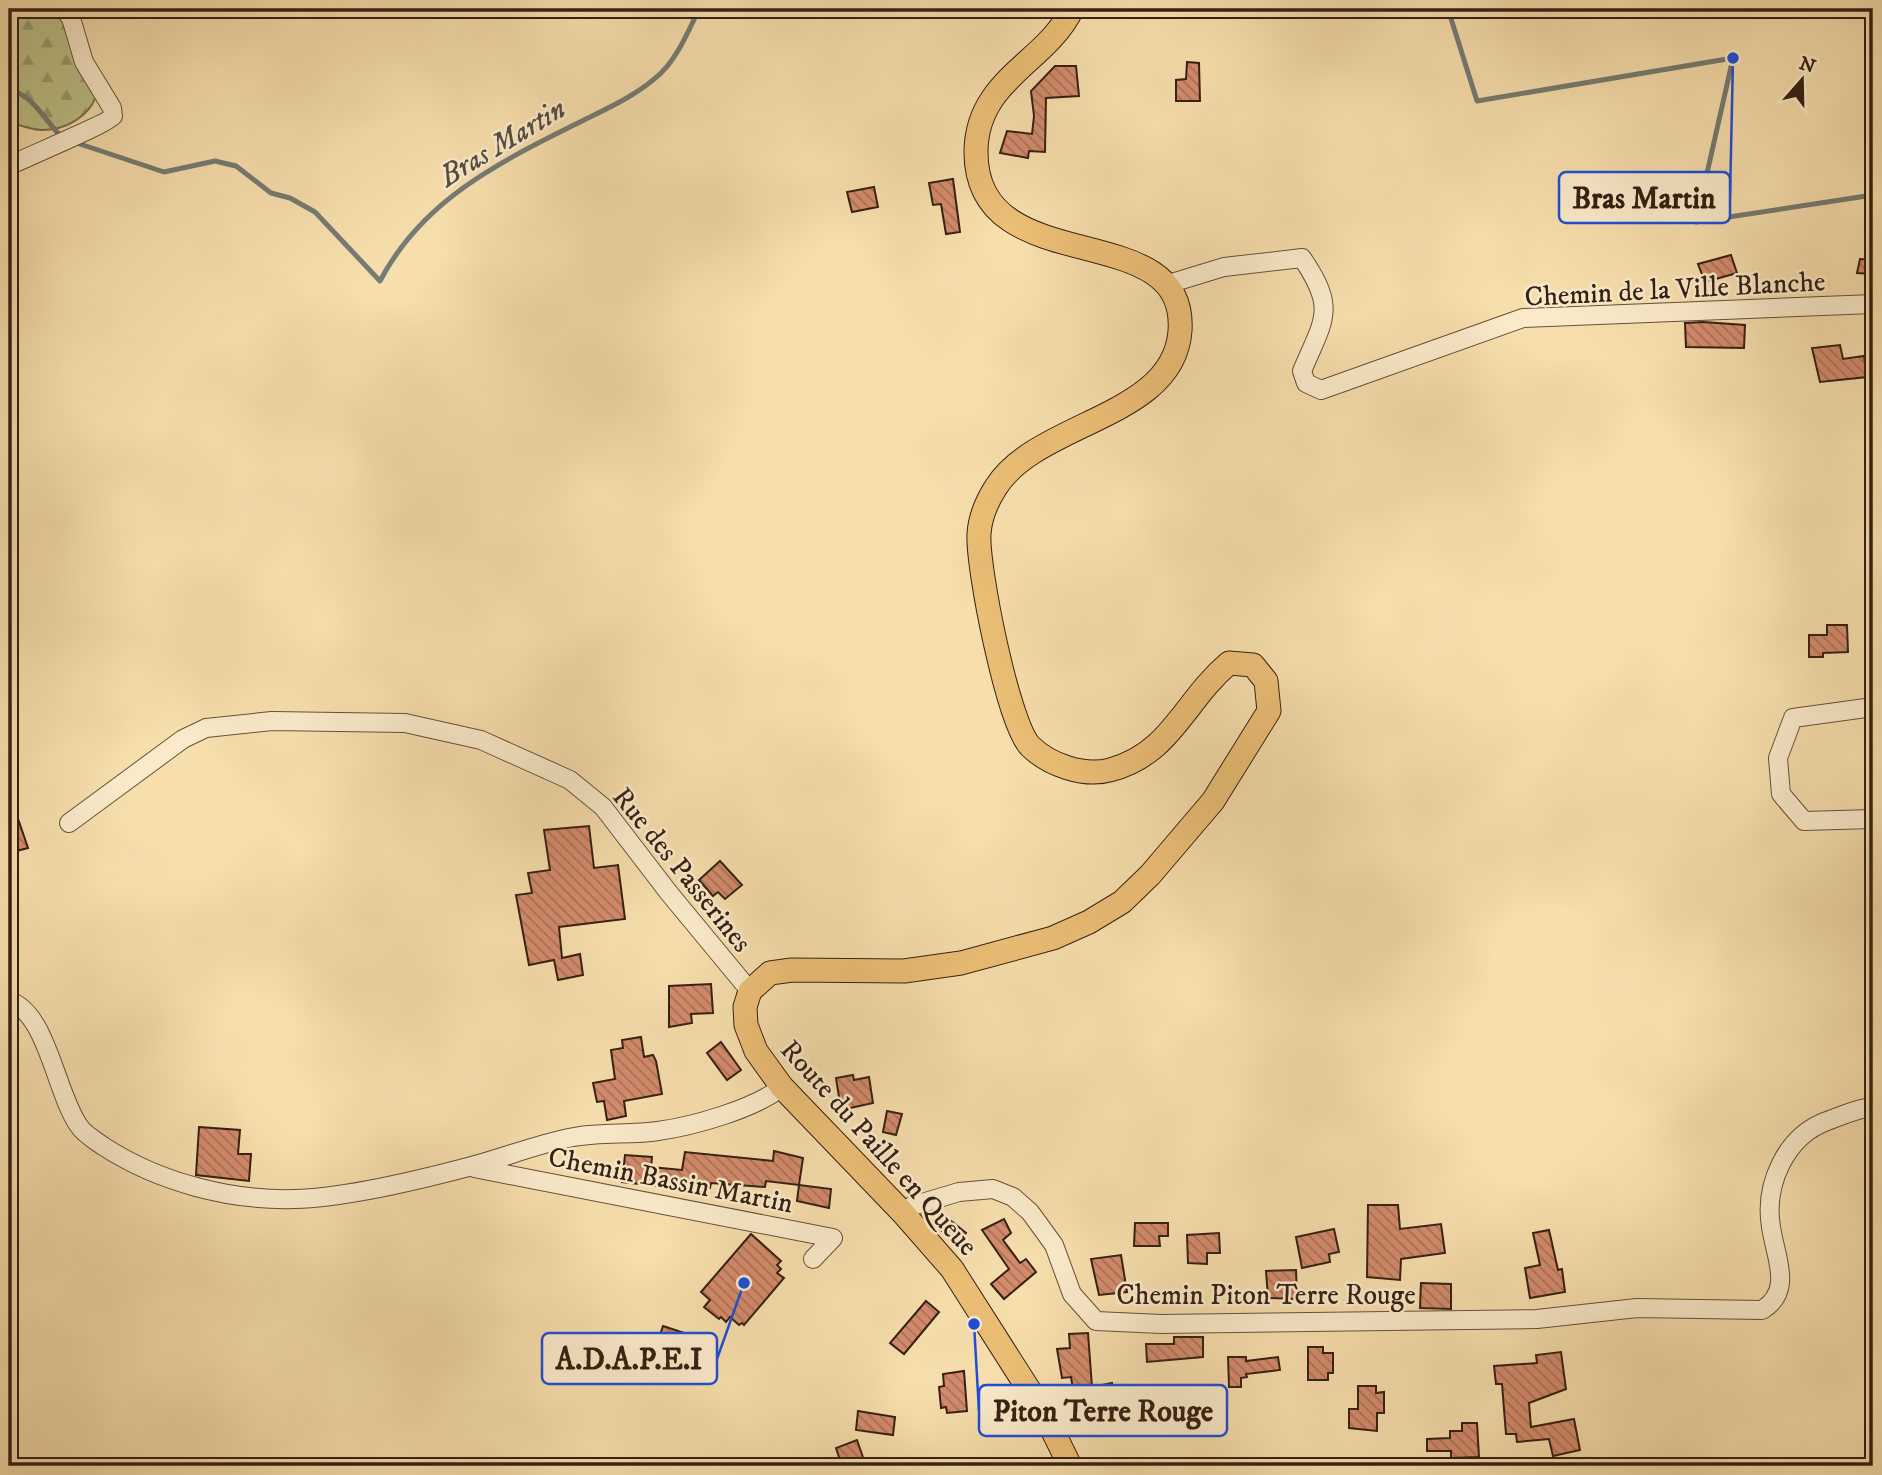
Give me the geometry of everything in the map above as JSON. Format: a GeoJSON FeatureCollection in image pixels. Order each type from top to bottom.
{"type":"FeatureCollection","features":[{"type":"Feature","properties":{"kind":"main road"},"geometry":{"type":"LineString","coordinates":[[750,991],[758,980],[781,971],[904,971],[961,963],[1053,938],[1089,922],[1122,902],[1150,875],[1213,801],[1269,711],[1266,681],[1253,665],[1229,663],[1206,683],[1167,736],[1150,752],[1107,771],[1078,772],[1028,745],[1009,701],[980,561],[979,532],[985,506],[998,484],[1020,459],[1046,442],[1131,403],[1158,378],[1172,358],[1180,334],[1180,311],[1166,285],[1151,272],[1123,257],[1026,232],[1005,218],[989,200],[979,174],[976,151],[979,127],[988,104],[1006,78],[1052,36],[1072,9]]}},
{"type":"Feature","properties":{"kind":"main road","name":"Route du Paille en Queue"},"geometry":{"type":"LineString","coordinates":[[750,991],[745,1007],[746,1025],[756,1051],[782,1087],[903,1213],[961,1282],[1045,1415],[1070,1466]]}},
{"type":"Feature","properties":{"kind":"street"},"geometry":{"type":"LineString","coordinates":[[9,166],[64,139],[102,126],[113,116],[112,108],[84,62],[71,18],[64,9]]}},
{"type":"Feature","properties":{"kind":"street","name":"Chemin de la Ville Blanche"},"geometry":{"type":"LineString","coordinates":[[1166,285],[1224,267],[1302,258],[1320,284],[1325,317],[1302,371],[1307,383],[1321,390],[1523,318],[1871,310]]}},
{"type":"Feature","properties":{"kind":"street"},"geometry":{"type":"LineString","coordinates":[[1873,707],[1793,718],[1779,758],[1781,794],[1804,821],[1873,819]]}},
{"type":"Feature","properties":{"kind":"street","name":"Rue des Passerines"},"geometry":{"type":"LineString","coordinates":[[69,823],[135,772],[183,739],[206,728],[272,722],[405,723],[481,740],[570,780],[603,807],[750,991]]}},
{"type":"Feature","properties":{"kind":"street","name":"Chemin Bassin Martin"},"geometry":{"type":"LineString","coordinates":[[9,1001],[21,1004],[41,1033],[58,1085],[80,1128],[104,1147],[172,1180],[234,1195],[296,1199],[366,1189],[469,1167],[574,1137],[660,1131],[728,1113],[782,1087]]}},
{"type":"Feature","properties":{"kind":"street","name":"Chemin Piton Terre Rouge"},"geometry":{"type":"LineString","coordinates":[[903,1213],[912,1206],[959,1192],[993,1189],[1013,1197],[1030,1212],[1054,1245],[1072,1294],[1096,1321],[1161,1324],[1537,1319],[1637,1308],[1762,1310],[1773,1303],[1779,1290],[1780,1277],[1771,1227],[1770,1203],[1780,1166],[1790,1146],[1811,1127],[1864,1107],[1873,1107]]}},
{"type":"Feature","properties":{"kind":"street","name":"Chemin Bassin Martin"},"geometry":{"type":"LineString","coordinates":[[469,1167],[833,1238],[813,1259]]}},
{"type":"Feature","properties":{"kind":"green space"},"geometry":{"type":"Polygon","coordinates":[[[60,9],[96,96],[93,103],[82,116],[59,128],[38,130],[9,122],[9,10],[60,9]]]}},
{"type":"Feature","properties":{"kind":"building"},"geometry":{"type":"Polygon","coordinates":[[[1187,62],[1199,63],[1200,101],[1176,101],[1176,80],[1186,79],[1187,62]]]}},
{"type":"Feature","properties":{"kind":"building"},"geometry":{"type":"Polygon","coordinates":[[[1055,66],[1076,66],[1079,96],[1046,98],[1045,152],[1029,151],[1028,158],[1000,153],[1007,131],[1032,134],[1034,116],[1031,91],[1055,66]]]}},
{"type":"Feature","properties":{"kind":"building"},"geometry":{"type":"Polygon","coordinates":[[[953,179],[960,232],[946,234],[941,204],[933,205],[929,183],[953,179]]]}},
{"type":"Feature","properties":{"kind":"building"},"geometry":{"type":"Polygon","coordinates":[[[874,187],[878,207],[852,212],[847,192],[874,187]]]}},
{"type":"Feature","properties":{"kind":"building"},"geometry":{"type":"Polygon","coordinates":[[[1731,255],[1737,273],[1705,282],[1698,264],[1731,255]]]}},
{"type":"Feature","properties":{"kind":"building"},"geometry":{"type":"Polygon","coordinates":[[[1860,259],[1873,260],[1872,274],[1857,273],[1860,259]]]}},
{"type":"Feature","properties":{"kind":"building"},"geometry":{"type":"Polygon","coordinates":[[[1685,323],[1745,325],[1744,348],[1686,347],[1685,323]]]}},
{"type":"Feature","properties":{"kind":"building"},"geometry":{"type":"Polygon","coordinates":[[[1840,345],[1843,359],[1864,356],[1867,377],[1820,382],[1812,348],[1840,345]]]}},
{"type":"Feature","properties":{"kind":"building"},"geometry":{"type":"Polygon","coordinates":[[[1827,625],[1847,625],[1848,652],[1823,653],[1823,657],[1809,657],[1809,635],[1827,635],[1827,625]]]}},
{"type":"Feature","properties":{"kind":"building"},"geometry":{"type":"Polygon","coordinates":[[[11,798],[28,848],[9,853],[9,799],[11,798]]]}},
{"type":"Feature","properties":{"kind":"building"},"geometry":{"type":"Polygon","coordinates":[[[589,826],[594,868],[618,865],[625,919],[559,927],[562,958],[580,954],[583,975],[558,980],[554,960],[529,965],[516,895],[532,893],[528,873],[550,870],[544,830],[589,826]]]}},
{"type":"Feature","properties":{"kind":"building"},"geometry":{"type":"Polygon","coordinates":[[[720,861],[742,885],[725,899],[718,892],[713,896],[699,880],[720,861]]]}},
{"type":"Feature","properties":{"kind":"building"},"geometry":{"type":"Polygon","coordinates":[[[711,984],[713,1013],[691,1014],[692,1023],[669,1027],[669,986],[711,984]]]}},
{"type":"Feature","properties":{"kind":"building"},"geometry":{"type":"Polygon","coordinates":[[[641,1037],[644,1057],[653,1055],[656,1061],[662,1094],[624,1101],[626,1116],[607,1120],[604,1101],[597,1102],[593,1083],[615,1079],[611,1050],[623,1048],[622,1040],[641,1037]]]}},
{"type":"Feature","properties":{"kind":"building"},"geometry":{"type":"Polygon","coordinates":[[[721,1042],[741,1070],[727,1080],[707,1053],[721,1042]]]}},
{"type":"Feature","properties":{"kind":"building"},"geometry":{"type":"Polygon","coordinates":[[[853,1075],[854,1080],[869,1077],[873,1103],[841,1110],[836,1078],[853,1075]]]}},
{"type":"Feature","properties":{"kind":"building"},"geometry":{"type":"Polygon","coordinates":[[[887,1111],[902,1114],[896,1135],[883,1132],[887,1111]]]}},
{"type":"Feature","properties":{"kind":"building"},"geometry":{"type":"Polygon","coordinates":[[[199,1127],[240,1130],[238,1154],[251,1154],[249,1181],[196,1175],[199,1127]]]}},
{"type":"Feature","properties":{"kind":"building"},"geometry":{"type":"Polygon","coordinates":[[[774,1151],[803,1158],[799,1185],[766,1181],[765,1187],[711,1183],[710,1188],[658,1182],[658,1186],[622,1182],[625,1155],[652,1157],[651,1167],[682,1170],[685,1152],[773,1161],[774,1151]]]}},
{"type":"Feature","properties":{"kind":"building"},"geometry":{"type":"Polygon","coordinates":[[[799,1185],[831,1189],[829,1208],[797,1201],[799,1185]]]}},
{"type":"Feature","properties":{"kind":"building"},"geometry":{"type":"Polygon","coordinates":[[[1368,1205],[1398,1205],[1400,1229],[1441,1224],[1445,1253],[1401,1259],[1400,1280],[1367,1277],[1368,1205]]]}},
{"type":"Feature","properties":{"kind":"building"},"geometry":{"type":"Polygon","coordinates":[[[940,1212],[966,1233],[958,1244],[932,1223],[940,1212]]]}},
{"type":"Feature","properties":{"kind":"building"},"geometry":{"type":"Polygon","coordinates":[[[1004,1219],[1011,1233],[1003,1240],[1020,1263],[1026,1259],[1036,1272],[1004,1299],[991,1284],[1009,1269],[982,1230],[1004,1219]]]}},
{"type":"Feature","properties":{"kind":"building"},"geometry":{"type":"Polygon","coordinates":[[[1135,1223],[1168,1223],[1168,1236],[1159,1236],[1160,1246],[1134,1246],[1135,1223]]]}},
{"type":"Feature","properties":{"kind":"building"},"geometry":{"type":"Polygon","coordinates":[[[1334,1229],[1339,1252],[1329,1254],[1330,1262],[1302,1268],[1296,1237],[1334,1229]]]}},
{"type":"Feature","properties":{"kind":"building"},"geometry":{"type":"Polygon","coordinates":[[[1549,1230],[1558,1270],[1562,1269],[1565,1292],[1530,1298],[1525,1268],[1540,1265],[1533,1233],[1549,1230]]]}},
{"type":"Feature","properties":{"kind":"building"},"geometry":{"type":"Polygon","coordinates":[[[1219,1233],[1220,1253],[1207,1253],[1207,1264],[1188,1263],[1187,1235],[1219,1233]]]}},
{"type":"Feature","properties":{"kind":"building"},"geometry":{"type":"Polygon","coordinates":[[[751,1234],[781,1261],[777,1265],[781,1269],[777,1273],[784,1278],[744,1325],[739,1325],[730,1317],[726,1322],[721,1317],[719,1319],[704,1307],[710,1300],[701,1292],[751,1234]]]}},
{"type":"Feature","properties":{"kind":"building"},"geometry":{"type":"Polygon","coordinates":[[[1121,1255],[1127,1292],[1099,1295],[1091,1259],[1121,1255]]]}},
{"type":"Feature","properties":{"kind":"building"},"geometry":{"type":"Polygon","coordinates":[[[1296,1270],[1297,1299],[1268,1298],[1266,1271],[1296,1270]]]}},
{"type":"Feature","properties":{"kind":"building"},"geometry":{"type":"Polygon","coordinates":[[[1421,1283],[1451,1284],[1451,1309],[1420,1308],[1421,1283]]]}},
{"type":"Feature","properties":{"kind":"building"},"geometry":{"type":"Polygon","coordinates":[[[926,1301],[939,1312],[904,1354],[890,1343],[926,1301]]]}},
{"type":"Feature","properties":{"kind":"building"},"geometry":{"type":"Polygon","coordinates":[[[663,1326],[684,1333],[694,1342],[686,1369],[652,1358],[663,1326]]]}},
{"type":"Feature","properties":{"kind":"building"},"geometry":{"type":"Polygon","coordinates":[[[1088,1333],[1092,1387],[1112,1383],[1116,1406],[1109,1407],[1111,1416],[1085,1420],[1083,1411],[1077,1412],[1071,1377],[1062,1378],[1057,1349],[1070,1348],[1069,1334],[1088,1333]]]}},
{"type":"Feature","properties":{"kind":"building"},"geometry":{"type":"Polygon","coordinates":[[[1174,1337],[1203,1337],[1203,1357],[1147,1362],[1146,1344],[1174,1344],[1174,1337]]]}},
{"type":"Feature","properties":{"kind":"building"},"geometry":{"type":"Polygon","coordinates":[[[1308,1347],[1323,1347],[1323,1353],[1333,1353],[1333,1373],[1328,1373],[1328,1380],[1308,1380],[1308,1347]]]}},
{"type":"Feature","properties":{"kind":"building"},"geometry":{"type":"Polygon","coordinates":[[[1561,1352],[1566,1389],[1529,1403],[1531,1427],[1574,1419],[1580,1450],[1553,1456],[1549,1439],[1517,1442],[1516,1434],[1506,1434],[1502,1384],[1496,1384],[1494,1366],[1537,1363],[1536,1355],[1561,1352]]]}},
{"type":"Feature","properties":{"kind":"building"},"geometry":{"type":"Polygon","coordinates":[[[1228,1357],[1246,1357],[1246,1361],[1278,1357],[1280,1370],[1246,1374],[1247,1377],[1241,1378],[1241,1387],[1229,1387],[1228,1357]]]}},
{"type":"Feature","properties":{"kind":"building"},"geometry":{"type":"Polygon","coordinates":[[[964,1371],[967,1411],[947,1413],[946,1407],[941,1408],[939,1387],[944,1386],[943,1374],[964,1371]]]}},
{"type":"Feature","properties":{"kind":"building"},"geometry":{"type":"Polygon","coordinates":[[[1358,1386],[1376,1386],[1376,1393],[1384,1392],[1384,1413],[1377,1413],[1377,1431],[1349,1428],[1349,1409],[1358,1409],[1358,1386]]]}},
{"type":"Feature","properties":{"kind":"building"},"geometry":{"type":"Polygon","coordinates":[[[858,1411],[895,1417],[893,1435],[856,1430],[858,1411]]]}},
{"type":"Feature","properties":{"kind":"building"},"geometry":{"type":"Polygon","coordinates":[[[1462,1423],[1477,1423],[1479,1457],[1451,1458],[1451,1451],[1427,1451],[1427,1439],[1450,1438],[1450,1431],[1462,1431],[1462,1423]]]}},
{"type":"Feature","properties":{"kind":"building"},"geometry":{"type":"Polygon","coordinates":[[[857,1440],[866,1466],[842,1466],[836,1448],[857,1440]]]}},
{"type":"Feature","properties":{"kind":"waterway","name":"Bras Martin"},"geometry":{"type":"LineString","coordinates":[[74,142],[164,172],[215,161],[236,166],[271,193],[290,198],[315,212],[380,281],[418,227],[466,186],[521,152],[622,100],[652,81],[673,59],[699,9]]}},
{"type":"Feature","properties":{"kind":"waterway","name":"Bras Martin"},"geometry":{"type":"LineString","coordinates":[[1448,9],[1477,101],[1733,58],[1696,222],[1873,195]]}},
{"type":"Feature","properties":{"kind":"waterway","name":"Bras Martin"},"geometry":{"type":"LineString","coordinates":[[9,91],[17,92],[31,102],[62,137]]}},
{"type":"Feature","properties":{"kind":"place","name":"Bras Martin"},"geometry":{"type":"Point","coordinates":[1733,58]}},
{"type":"Feature","properties":{"kind":"place","name":"A.D.A.P.E.I"},"geometry":{"type":"Point","coordinates":[744,1283]}},
{"type":"Feature","properties":{"kind":"place","name":"Piton Terre Rouge"},"geometry":{"type":"Point","coordinates":[974,1324]}}]}
